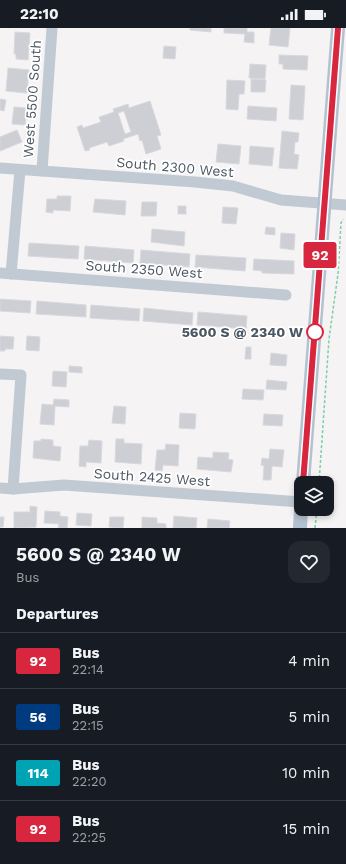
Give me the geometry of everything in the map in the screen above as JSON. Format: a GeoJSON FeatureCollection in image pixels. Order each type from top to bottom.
{"type":"FeatureCollection","features":[{"type":"Feature","properties":{"kind":"main road"},"geometry":{"type":"LineString","coordinates":[[304,476],[338,28]]}},
{"type":"Feature","properties":{"kind":"main road"},"geometry":{"type":"LineString","coordinates":[[300,528],[301,516]]}},
{"type":"Feature","properties":{"kind":"street","name":"West 5500 South"},"geometry":{"type":"LineString","coordinates":[[42,171],[52,28]]}},
{"type":"Feature","properties":{"kind":"street","name":"South 2300 West"},"geometry":{"type":"LineString","coordinates":[[0,168],[195,182],[232,186],[281,200],[346,205]]}},
{"type":"Feature","properties":{"kind":"street","name":"West 5500 South"},"geometry":{"type":"LineString","coordinates":[[11,274],[20,170]]}},
{"type":"Feature","properties":{"kind":"street","name":"South 2350 West"},"geometry":{"type":"LineString","coordinates":[[0,273],[286,295]]}},
{"type":"Feature","properties":{"kind":"street"},"geometry":{"type":"LineString","coordinates":[[0,374],[21,375],[13,489]]}},
{"type":"Feature","properties":{"kind":"street","name":"South 2425 West"},"geometry":{"type":"LineString","coordinates":[[0,488],[13,489],[64,485],[294,501]]}},
{"type":"Feature","properties":{"kind":"path"},"geometry":{"type":"LineString","coordinates":[[319,476],[329,339],[338,274],[341,223],[343,219]]}},
{"type":"Feature","properties":{"kind":"path"},"geometry":{"type":"LineString","coordinates":[[315,528],[316,516]]}},
{"type":"Feature","properties":{"kind":"building"},"geometry":{"type":"Polygon","coordinates":[[[190,28],[211,28],[211,32],[190,30],[190,28]]]}},
{"type":"Feature","properties":{"kind":"building"},"geometry":{"type":"Polygon","coordinates":[[[224,28],[247,28],[247,32],[254,32],[254,43],[244,42],[245,34],[224,33],[224,28]]]}},
{"type":"Feature","properties":{"kind":"building"},"geometry":{"type":"Polygon","coordinates":[[[271,28],[290,28],[288,47],[269,45],[271,28]]]}},
{"type":"Feature","properties":{"kind":"building"},"geometry":{"type":"Polygon","coordinates":[[[15,32],[30,33],[28,60],[16,59],[16,54],[14,54],[15,32]]]}},
{"type":"Feature","properties":{"kind":"building"},"geometry":{"type":"Polygon","coordinates":[[[164,46],[176,47],[175,59],[163,58],[164,46]]]}},
{"type":"Feature","properties":{"kind":"building"},"geometry":{"type":"Polygon","coordinates":[[[279,55],[308,56],[307,70],[283,69],[283,64],[279,64],[279,55]]]}},
{"type":"Feature","properties":{"kind":"building"},"geometry":{"type":"Polygon","coordinates":[[[250,64],[266,65],[265,79],[249,78],[250,64]]]}},
{"type":"Feature","properties":{"kind":"building"},"geometry":{"type":"Polygon","coordinates":[[[8,68],[29,70],[27,93],[6,91],[8,68]]]}},
{"type":"Feature","properties":{"kind":"building"},"geometry":{"type":"Polygon","coordinates":[[[251,79],[266,80],[265,92],[251,92],[251,79]]]}},
{"type":"Feature","properties":{"kind":"building"},"geometry":{"type":"Polygon","coordinates":[[[227,80],[245,81],[244,94],[239,94],[238,110],[226,109],[227,80]]]}},
{"type":"Feature","properties":{"kind":"building"},"geometry":{"type":"Polygon","coordinates":[[[291,85],[305,86],[303,120],[289,119],[291,85]]]}},
{"type":"Feature","properties":{"kind":"building"},"geometry":{"type":"Polygon","coordinates":[[[0,99],[6,100],[4,111],[0,110],[0,99]]]}},
{"type":"Feature","properties":{"kind":"building"},"geometry":{"type":"Polygon","coordinates":[[[150,101],[161,135],[157,136],[161,149],[146,154],[142,140],[140,141],[138,134],[109,146],[107,142],[89,148],[90,150],[85,151],[77,127],[82,125],[83,128],[101,122],[99,117],[114,112],[113,109],[128,104],[129,108],[150,101]],[[124,111],[118,113],[125,134],[131,132],[124,111]]]}},
{"type":"Feature","properties":{"kind":"building"},"geometry":{"type":"Polygon","coordinates":[[[248,106],[277,108],[276,121],[247,119],[248,106]]]}},
{"type":"Feature","properties":{"kind":"building"},"geometry":{"type":"Polygon","coordinates":[[[14,107],[27,108],[25,125],[12,124],[14,107]]]}},
{"type":"Feature","properties":{"kind":"building"},"geometry":{"type":"Polygon","coordinates":[[[17,130],[22,142],[0,151],[0,137],[17,130]]]}},
{"type":"Feature","properties":{"kind":"building"},"geometry":{"type":"Polygon","coordinates":[[[282,131],[299,133],[298,142],[295,142],[294,154],[299,155],[297,169],[279,168],[282,131]]]}},
{"type":"Feature","properties":{"kind":"building"},"geometry":{"type":"Polygon","coordinates":[[[218,144],[241,146],[239,164],[216,162],[218,144]]]}},
{"type":"Feature","properties":{"kind":"building"},"geometry":{"type":"Polygon","coordinates":[[[250,146],[274,148],[272,166],[249,164],[250,146]]]}},
{"type":"Feature","properties":{"kind":"building"},"geometry":{"type":"Polygon","coordinates":[[[57,196],[71,196],[70,211],[53,210],[53,213],[46,212],[47,199],[57,199],[57,196]]]}},
{"type":"Feature","properties":{"kind":"building"},"geometry":{"type":"Polygon","coordinates":[[[95,199],[126,201],[125,215],[93,212],[95,199]]]}},
{"type":"Feature","properties":{"kind":"building"},"geometry":{"type":"Polygon","coordinates":[[[142,202],[157,202],[156,216],[141,216],[142,202]]]}},
{"type":"Feature","properties":{"kind":"building"},"geometry":{"type":"Polygon","coordinates":[[[178,206],[186,206],[186,214],[178,214],[178,206]]]}},
{"type":"Feature","properties":{"kind":"building"},"geometry":{"type":"Polygon","coordinates":[[[223,207],[238,208],[236,224],[222,223],[223,207]]]}},
{"type":"Feature","properties":{"kind":"building"},"geometry":{"type":"Polygon","coordinates":[[[266,227],[275,228],[275,235],[265,234],[266,227]]]}},
{"type":"Feature","properties":{"kind":"building"},"geometry":{"type":"Polygon","coordinates":[[[152,229],[185,232],[184,246],[151,242],[152,229]]]}},
{"type":"Feature","properties":{"kind":"building"},"geometry":{"type":"Polygon","coordinates":[[[281,233],[295,234],[294,250],[280,248],[281,233]]]}},
{"type":"Feature","properties":{"kind":"building"},"geometry":{"type":"Polygon","coordinates":[[[29,243],[79,246],[78,259],[28,256],[29,243]]]}},
{"type":"Feature","properties":{"kind":"building"},"geometry":{"type":"Polygon","coordinates":[[[85,246],[134,250],[133,263],[84,259],[85,246]]]}},
{"type":"Feature","properties":{"kind":"building"},"geometry":{"type":"Polygon","coordinates":[[[141,250],[190,254],[189,267],[140,263],[141,250]]]}},
{"type":"Feature","properties":{"kind":"building"},"geometry":{"type":"Polygon","coordinates":[[[196,255],[246,258],[245,271],[195,267],[196,255]]]}},
{"type":"Feature","properties":{"kind":"building"},"geometry":{"type":"Polygon","coordinates":[[[254,259],[294,261],[294,274],[262,273],[262,271],[253,270],[254,259]]]}},
{"type":"Feature","properties":{"kind":"building"},"geometry":{"type":"Polygon","coordinates":[[[0,299],[31,301],[30,313],[0,311],[0,299]]]}},
{"type":"Feature","properties":{"kind":"building"},"geometry":{"type":"Polygon","coordinates":[[[37,301],[86,305],[86,317],[36,314],[37,301]]]}},
{"type":"Feature","properties":{"kind":"building"},"geometry":{"type":"Polygon","coordinates":[[[91,305],[140,309],[139,321],[90,318],[91,305]]]}},
{"type":"Feature","properties":{"kind":"building"},"geometry":{"type":"Polygon","coordinates":[[[144,308],[193,313],[192,325],[143,321],[144,308]]]}},
{"type":"Feature","properties":{"kind":"building"},"geometry":{"type":"Polygon","coordinates":[[[198,312],[247,316],[246,329],[197,325],[198,312]]]}},
{"type":"Feature","properties":{"kind":"building"},"geometry":{"type":"Polygon","coordinates":[[[0,336],[14,337],[13,349],[5,349],[5,351],[0,351],[0,336]]]}},
{"type":"Feature","properties":{"kind":"building"},"geometry":{"type":"Polygon","coordinates":[[[27,336],[40,337],[39,351],[26,350],[27,336]]]}},
{"type":"Feature","properties":{"kind":"building"},"geometry":{"type":"Polygon","coordinates":[[[246,347],[251,347],[251,359],[245,359],[246,347]]]}},
{"type":"Feature","properties":{"kind":"building"},"geometry":{"type":"Polygon","coordinates":[[[271,353],[287,355],[286,366],[270,365],[271,353]]]}},
{"type":"Feature","properties":{"kind":"building"},"geometry":{"type":"Polygon","coordinates":[[[69,366],[82,367],[82,373],[69,372],[69,366]]]}},
{"type":"Feature","properties":{"kind":"building"},"geometry":{"type":"Polygon","coordinates":[[[53,371],[67,372],[66,387],[52,386],[53,371]]]}},
{"type":"Feature","properties":{"kind":"building"},"geometry":{"type":"Polygon","coordinates":[[[267,380],[287,382],[286,390],[266,389],[267,380]]]}},
{"type":"Feature","properties":{"kind":"building"},"geometry":{"type":"Polygon","coordinates":[[[243,389],[264,390],[263,400],[242,399],[243,389]]]}},
{"type":"Feature","properties":{"kind":"building"},"geometry":{"type":"Polygon","coordinates":[[[54,399],[69,400],[69,407],[55,406],[54,425],[40,424],[42,404],[53,405],[54,399]]]}},
{"type":"Feature","properties":{"kind":"building"},"geometry":{"type":"Polygon","coordinates":[[[114,406],[126,407],[125,424],[112,423],[114,406]]]}},
{"type":"Feature","properties":{"kind":"building"},"geometry":{"type":"Polygon","coordinates":[[[180,413],[196,414],[195,429],[179,428],[180,413]]]}},
{"type":"Feature","properties":{"kind":"building"},"geometry":{"type":"Polygon","coordinates":[[[264,414],[283,415],[282,426],[263,425],[264,414]]]}},
{"type":"Feature","properties":{"kind":"building"},"geometry":{"type":"Polygon","coordinates":[[[41,439],[53,440],[53,446],[61,447],[60,461],[33,458],[34,441],[41,441],[41,439]]]}},
{"type":"Feature","properties":{"kind":"building"},"geometry":{"type":"Polygon","coordinates":[[[116,439],[124,439],[124,443],[142,444],[141,464],[115,462],[116,439]]]}},
{"type":"Feature","properties":{"kind":"building"},"geometry":{"type":"Polygon","coordinates":[[[89,440],[102,441],[101,463],[86,462],[86,467],[79,466],[80,446],[88,446],[89,440]]]}},
{"type":"Feature","properties":{"kind":"building"},"geometry":{"type":"Polygon","coordinates":[[[166,444],[179,445],[178,466],[163,465],[162,471],[155,470],[157,450],[165,450],[166,444]]]}},
{"type":"Feature","properties":{"kind":"building"},"geometry":{"type":"Polygon","coordinates":[[[270,449],[284,450],[282,467],[272,466],[271,480],[263,480],[264,466],[261,465],[262,458],[269,459],[270,449]]]}},
{"type":"Feature","properties":{"kind":"building"},"geometry":{"type":"Polygon","coordinates":[[[213,452],[229,453],[228,459],[233,460],[231,472],[197,469],[198,457],[213,458],[213,452]]]}},
{"type":"Feature","properties":{"kind":"building"},"geometry":{"type":"Polygon","coordinates":[[[30,506],[37,507],[36,527],[14,528],[14,512],[30,512],[30,506]]]}},
{"type":"Feature","properties":{"kind":"building"},"geometry":{"type":"Polygon","coordinates":[[[45,511],[60,512],[60,516],[68,517],[67,528],[58,528],[59,524],[44,523],[45,511]]]}},
{"type":"Feature","properties":{"kind":"building"},"geometry":{"type":"Polygon","coordinates":[[[77,513],[92,514],[91,526],[76,525],[77,513]]]}},
{"type":"Feature","properties":{"kind":"building"},"geometry":{"type":"Polygon","coordinates":[[[174,516],[197,518],[196,528],[173,528],[174,516]]]}},
{"type":"Feature","properties":{"kind":"building"},"geometry":{"type":"Polygon","coordinates":[[[0,517],[4,517],[3,527],[0,527],[0,517]]]}},
{"type":"Feature","properties":{"kind":"building"},"geometry":{"type":"Polygon","coordinates":[[[110,517],[124,517],[123,528],[109,527],[110,517]]]}},
{"type":"Feature","properties":{"kind":"building"},"geometry":{"type":"Polygon","coordinates":[[[142,517],[157,518],[157,523],[166,524],[166,528],[142,528],[142,517]]]}},
{"type":"Feature","properties":{"kind":"building"},"geometry":{"type":"Polygon","coordinates":[[[208,519],[230,521],[229,528],[207,528],[208,519]]]}},
{"type":"Feature","properties":{"kind":"bus line","name":"92"},"geometry":{"type":"LineString","coordinates":[[304,476],[338,28]]}},
{"type":"Feature","properties":{"kind":"place","name":"5600 S @ 2340 W"},"geometry":{"type":"Point","coordinates":[315,332]}}]}
